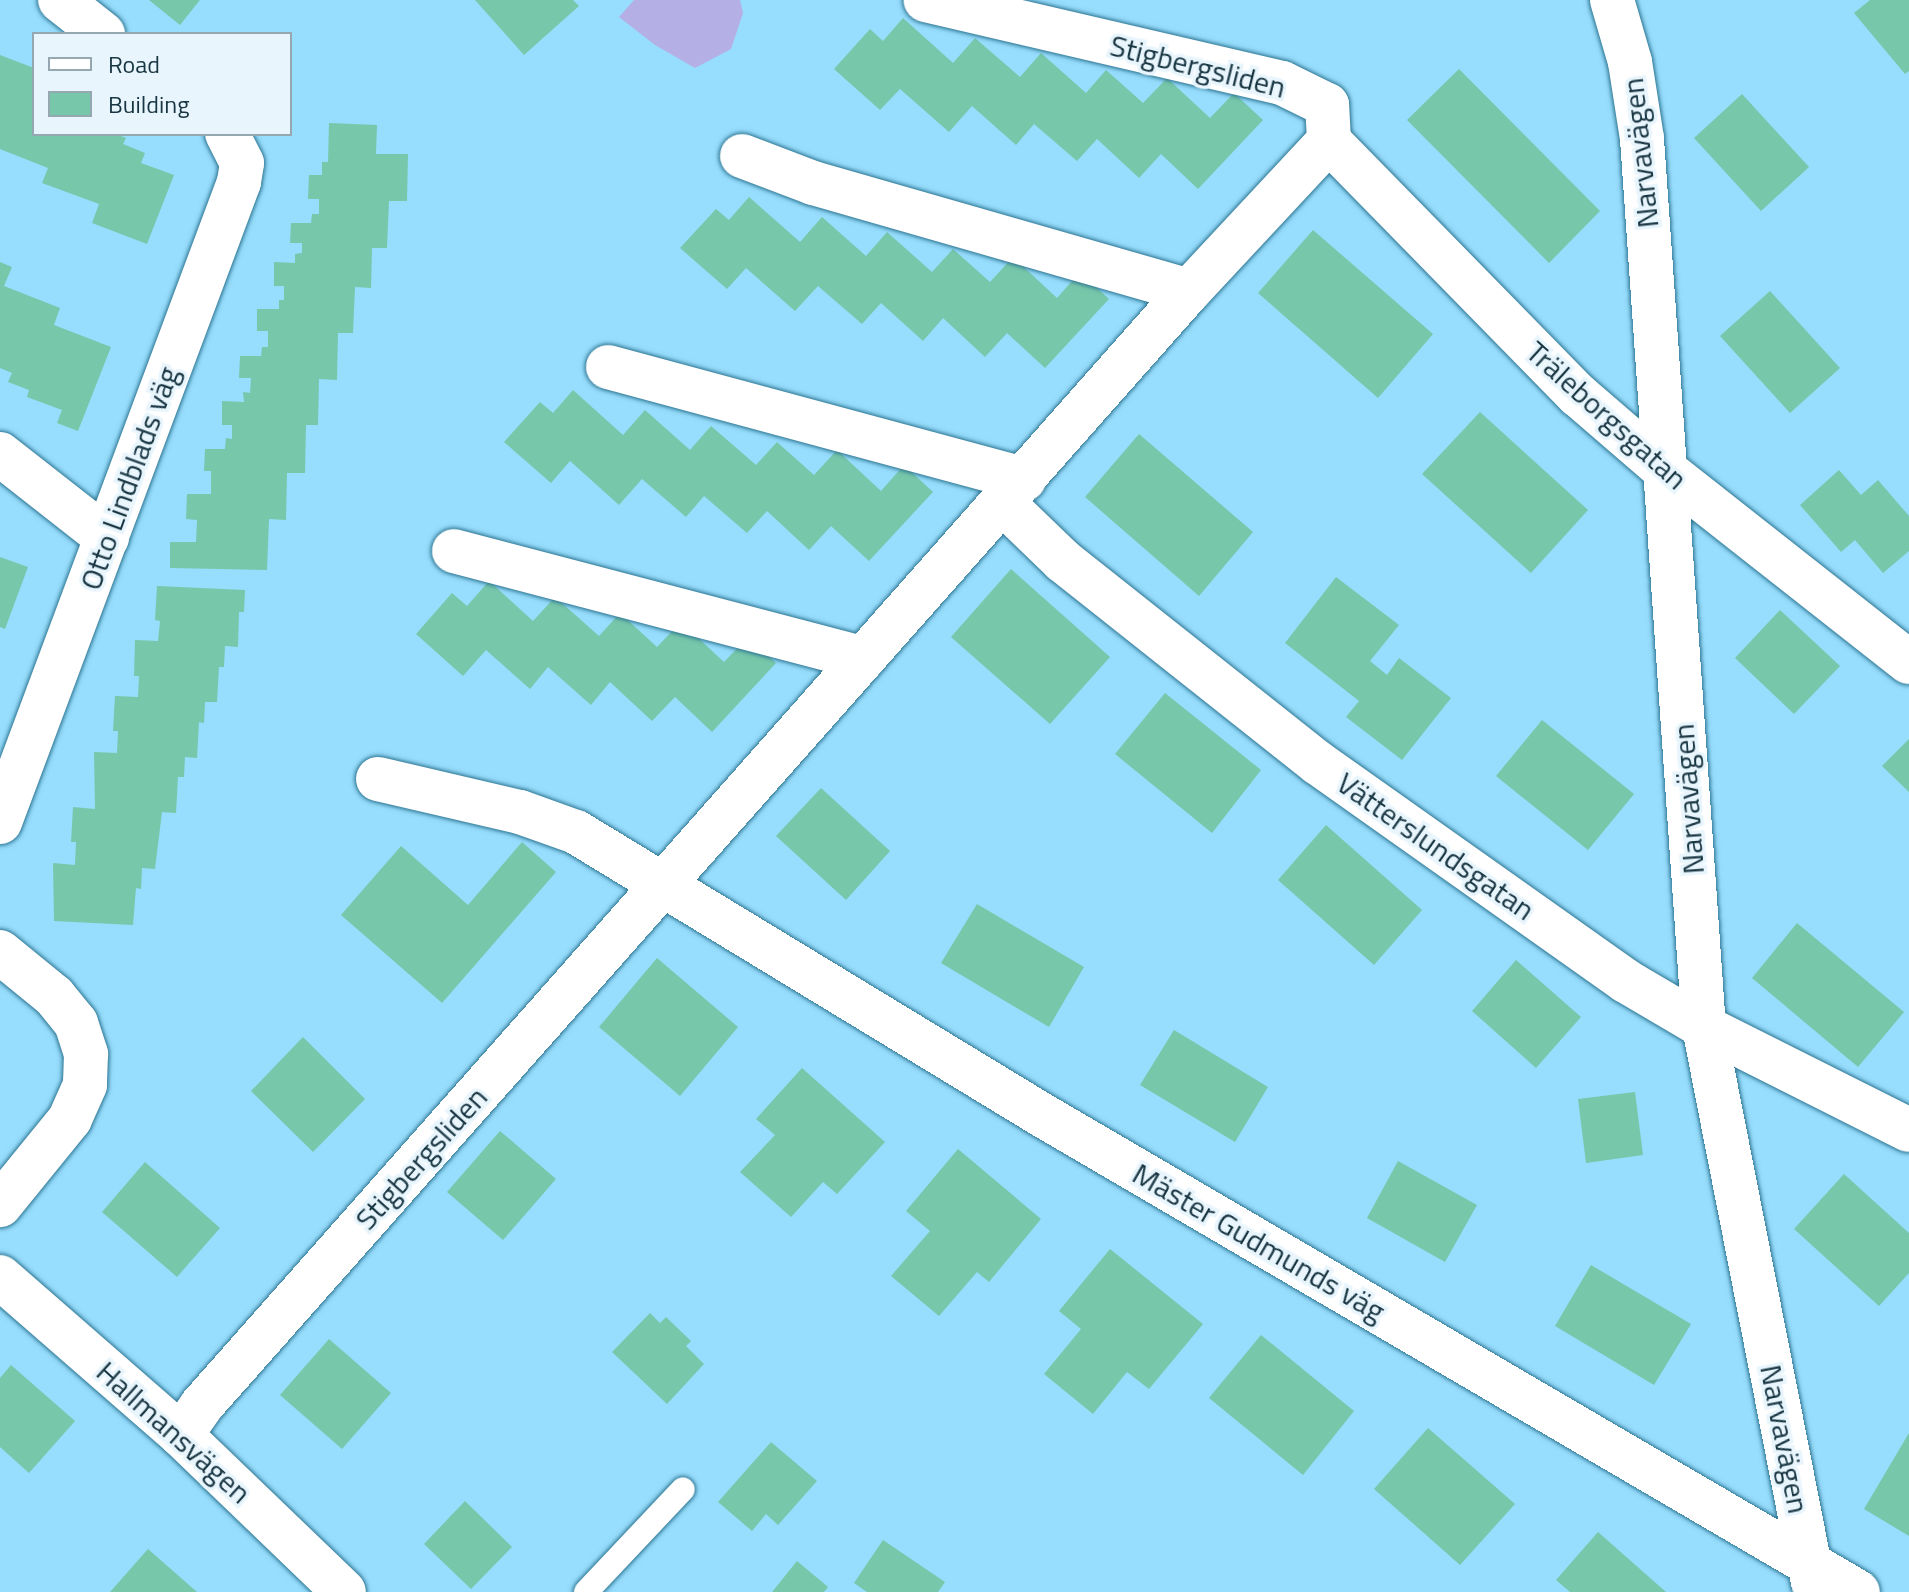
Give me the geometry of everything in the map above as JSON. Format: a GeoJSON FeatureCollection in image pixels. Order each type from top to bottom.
{"type":"FeatureCollection","features":[{"type":"Feature","properties":{"kind":"street"},"geometry":{"type":"LineString","coordinates":[[60,0],[100,32]]}},
{"type":"Feature","properties":{"kind":"street","name":"Stigbergsliden"},"geometry":{"type":"LineString","coordinates":[[181,1435],[201,1406],[863,658],[1189,291],[1329,141],[1327,105],[1282,83],[926,0]]}},
{"type":"Feature","properties":{"kind":"street","name":"Narvavägen"},"geometry":{"type":"LineString","coordinates":[[1612,0],[1630,62],[1642,139],[1704,1027],[1812,1577]]}},
{"type":"Feature","properties":{"kind":"street","name":"Otto Lindblads väg"},"geometry":{"type":"LineString","coordinates":[[0,822],[239,182],[242,163],[228,136]]}},
{"type":"Feature","properties":{"kind":"street","name":"Träleborgsgatan"},"geometry":{"type":"LineString","coordinates":[[1329,141],[1578,395],[1666,471],[1909,662]]}},
{"type":"Feature","properties":{"kind":"street"},"geometry":{"type":"LineString","coordinates":[[742,156],[813,183],[1189,291]]}},
{"type":"Feature","properties":{"kind":"street"},"geometry":{"type":"LineString","coordinates":[[608,367],[1013,491]]}},
{"type":"Feature","properties":{"kind":"street"},"geometry":{"type":"LineString","coordinates":[[0,454],[107,538]]}},
{"type":"Feature","properties":{"kind":"street","name":"Vätterslundsgatan"},"geometry":{"type":"LineString","coordinates":[[1013,491],[1063,561],[1318,763],[1626,981],[1704,1027],[1909,1130]]}},
{"type":"Feature","properties":{"kind":"street"},"geometry":{"type":"LineString","coordinates":[[454,551],[863,658]]}},
{"type":"Feature","properties":{"kind":"street"},"geometry":{"type":"LineString","coordinates":[[378,779],[520,812],[576,832],[666,883]]}},
{"type":"Feature","properties":{"kind":"street","name":"Mäster Gudmunds väg"},"geometry":{"type":"LineString","coordinates":[[666,883],[1042,1115],[1812,1577],[1858,1592]]}},
{"type":"Feature","properties":{"kind":"street"},"geometry":{"type":"LineString","coordinates":[[0,952],[54,996],[76,1023],[86,1054],[85,1085],[70,1119],[0,1205]]}},
{"type":"Feature","properties":{"kind":"street","name":"Hallmansvägen"},"geometry":{"type":"LineString","coordinates":[[2,1283],[181,1435],[344,1592]]}},
{"type":"Feature","properties":{"kind":"lane"},"geometry":{"type":"LineString","coordinates":[[586,1592],[683,1489]]}},
{"type":"Feature","properties":{"kind":"shaded area"},"geometry":{"type":"Polygon","coordinates":[[[634,0],[740,0],[743,13],[731,49],[695,68],[655,45],[619,17],[634,0]]]}},
{"type":"Feature","properties":{"kind":"building"},"geometry":{"type":"Polygon","coordinates":[[[149,0],[200,0],[180,25],[149,0]]]}},
{"type":"Feature","properties":{"kind":"building"},"geometry":{"type":"Polygon","coordinates":[[[475,0],[573,0],[579,6],[524,55],[475,0]]]}},
{"type":"Feature","properties":{"kind":"building"},"geometry":{"type":"Polygon","coordinates":[[[1870,0],[1909,0],[1909,71],[1905,74],[1854,13],[1870,0]]]}},
{"type":"Feature","properties":{"kind":"building"},"geometry":{"type":"Polygon","coordinates":[[[903,18],[953,63],[975,38],[1020,77],[1041,53],[1086,93],[1106,70],[1143,103],[1167,78],[1210,118],[1234,93],[1263,120],[1198,189],[1161,154],[1139,178],[1097,139],[1077,161],[1034,124],[1016,145],[972,106],[949,132],[900,89],[880,110],[834,69],[870,29],[883,41],[903,18]]]}},
{"type":"Feature","properties":{"kind":"building"},"geometry":{"type":"Polygon","coordinates":[[[0,55],[32,67],[32,136],[121,136],[126,138],[123,144],[145,153],[141,163],[174,175],[147,244],[92,223],[99,204],[42,183],[48,168],[0,149],[0,55]]]}},
{"type":"Feature","properties":{"kind":"building"},"geometry":{"type":"Polygon","coordinates":[[[1459,69],[1600,211],[1549,263],[1407,120],[1459,69]]]}},
{"type":"Feature","properties":{"kind":"building"},"geometry":{"type":"Polygon","coordinates":[[[1742,94],[1809,167],[1761,211],[1694,138],[1742,94]]]}},
{"type":"Feature","properties":{"kind":"building"},"geometry":{"type":"Polygon","coordinates":[[[329,123],[377,125],[376,154],[408,154],[407,201],[389,201],[387,248],[372,248],[371,288],[355,287],[353,333],[338,333],[337,380],[319,379],[318,425],[306,425],[305,473],[287,473],[286,520],[269,519],[267,570],[170,568],[170,542],[196,542],[197,520],[186,519],[187,494],[211,494],[211,471],[204,471],[205,449],[225,449],[226,438],[232,439],[232,425],[222,425],[222,401],[244,402],[243,392],[250,393],[251,378],[239,378],[240,356],[261,356],[262,347],[268,347],[268,331],[257,331],[257,309],[279,309],[279,300],[284,300],[284,286],[274,286],[274,262],[295,263],[295,254],[302,253],[302,243],[290,243],[291,223],[311,223],[312,214],[319,214],[319,199],[308,199],[309,175],[322,175],[322,162],[328,162],[329,123]]]}},
{"type":"Feature","properties":{"kind":"building"},"geometry":{"type":"Polygon","coordinates":[[[749,197],[800,242],[822,217],[866,256],[887,232],[932,272],[953,249],[990,282],[1013,257],[1057,298],[1080,272],[1109,299],[1045,368],[1007,333],[985,357],[943,318],[923,341],[881,303],[862,324],[818,286],[795,311],[746,268],[727,289],[680,248],[716,209],[729,220],[749,197]]]}},
{"type":"Feature","properties":{"kind":"building"},"geometry":{"type":"Polygon","coordinates":[[[1313,230],[1433,334],[1378,398],[1258,293],[1313,230]]]}},
{"type":"Feature","properties":{"kind":"building"},"geometry":{"type":"Polygon","coordinates":[[[0,262],[12,267],[4,286],[60,308],[54,325],[111,347],[78,431],[57,423],[62,410],[27,397],[29,390],[8,382],[12,373],[0,368],[0,262]]]}},
{"type":"Feature","properties":{"kind":"building"},"geometry":{"type":"Polygon","coordinates":[[[1770,291],[1840,368],[1790,413],[1720,336],[1770,291]]]}},
{"type":"Feature","properties":{"kind":"building"},"geometry":{"type":"Polygon","coordinates":[[[573,390],[623,435],[645,410],[690,450],[711,426],[756,465],[777,442],[814,475],[837,450],[881,491],[904,465],[933,492],[869,561],[831,526],[809,550],[767,511],[747,533],[704,496],[686,517],[642,479],[619,505],[570,461],[551,483],[504,442],[540,402],[553,413],[573,390]]]}},
{"type":"Feature","properties":{"kind":"building"},"geometry":{"type":"Polygon","coordinates":[[[1480,412],[1588,510],[1531,573],[1422,474],[1480,412]]]}},
{"type":"Feature","properties":{"kind":"building"},"geometry":{"type":"Polygon","coordinates":[[[1139,434],[1253,532],[1199,596],[1085,497],[1139,434]]]}},
{"type":"Feature","properties":{"kind":"building"},"geometry":{"type":"Polygon","coordinates":[[[1839,470],[1861,495],[1878,480],[1909,516],[1909,551],[1883,573],[1855,540],[1841,552],[1800,505],[1839,470]]]}},
{"type":"Feature","properties":{"kind":"building"},"geometry":{"type":"Polygon","coordinates":[[[0,557],[28,567],[5,629],[0,627],[0,557]]]}},
{"type":"Feature","properties":{"kind":"building"},"geometry":{"type":"Polygon","coordinates":[[[1011,569],[1110,657],[1050,724],[951,637],[1011,569]]]}},
{"type":"Feature","properties":{"kind":"building"},"geometry":{"type":"Polygon","coordinates":[[[1336,577],[1399,625],[1370,661],[1387,675],[1399,658],[1451,698],[1402,760],[1346,717],[1359,701],[1285,643],[1336,577]]]}},
{"type":"Feature","properties":{"kind":"building"},"geometry":{"type":"Polygon","coordinates":[[[489,581],[533,621],[555,597],[599,636],[620,613],[657,647],[681,622],[724,662],[748,637],[776,663],[712,732],[675,697],[652,721],[610,682],[591,705],[548,667],[530,689],[486,650],[463,676],[416,634],[452,593],[467,606],[489,581]]]}},
{"type":"Feature","properties":{"kind":"building"},"geometry":{"type":"Polygon","coordinates":[[[157,586],[245,590],[244,612],[239,612],[238,647],[225,646],[224,667],[219,667],[217,702],[205,702],[204,723],[199,722],[197,758],[185,757],[184,777],[178,777],[176,813],[162,812],[155,869],[142,868],[141,889],[136,888],[133,925],[54,921],[53,863],[75,865],[76,842],[71,842],[73,807],[95,809],[94,752],[117,753],[118,731],[113,731],[115,696],[138,697],[139,676],[134,676],[135,640],[158,641],[160,621],[155,620],[157,586]]]}},
{"type":"Feature","properties":{"kind":"building"},"geometry":{"type":"Polygon","coordinates":[[[1780,610],[1840,666],[1794,714],[1735,658],[1780,610]]]}},
{"type":"Feature","properties":{"kind":"building"},"geometry":{"type":"Polygon","coordinates":[[[1165,693],[1261,770],[1212,833],[1115,754],[1165,693]]]}},
{"type":"Feature","properties":{"kind":"building"},"geometry":{"type":"Polygon","coordinates":[[[1542,720],[1634,794],[1588,850],[1496,776],[1542,720]]]}},
{"type":"Feature","properties":{"kind":"building"},"geometry":{"type":"Polygon","coordinates":[[[1909,739],[1909,792],[1882,766],[1909,739]]]}},
{"type":"Feature","properties":{"kind":"building"},"geometry":{"type":"Polygon","coordinates":[[[821,788],[890,851],[846,900],[776,836],[821,788]]]}},
{"type":"Feature","properties":{"kind":"building"},"geometry":{"type":"Polygon","coordinates":[[[1326,825],[1422,910],[1374,965],[1278,880],[1326,825]]]}},
{"type":"Feature","properties":{"kind":"building"},"geometry":{"type":"Polygon","coordinates":[[[522,842],[556,872],[442,1003],[341,915],[401,846],[468,905],[522,842]]]}},
{"type":"Feature","properties":{"kind":"building"},"geometry":{"type":"Polygon","coordinates":[[[977,904],[1084,967],[1049,1027],[941,963],[977,904]]]}},
{"type":"Feature","properties":{"kind":"building"},"geometry":{"type":"Polygon","coordinates":[[[1797,923],[1904,1012],[1858,1067],[1752,978],[1797,923]]]}},
{"type":"Feature","properties":{"kind":"building"},"geometry":{"type":"Polygon","coordinates":[[[657,958],[738,1027],[680,1096],[599,1027],[657,958]]]}},
{"type":"Feature","properties":{"kind":"building"},"geometry":{"type":"Polygon","coordinates":[[[1516,960],[1581,1017],[1536,1068],[1472,1011],[1516,960]]]}},
{"type":"Feature","properties":{"kind":"building"},"geometry":{"type":"Polygon","coordinates":[[[1174,1030],[1268,1087],[1235,1142],[1140,1085],[1174,1030]]]}},
{"type":"Feature","properties":{"kind":"building"},"geometry":{"type":"Polygon","coordinates":[[[303,1037],[365,1099],[313,1152],[251,1091],[303,1037]]]}},
{"type":"Feature","properties":{"kind":"building"},"geometry":{"type":"Polygon","coordinates":[[[802,1068],[885,1142],[837,1194],[823,1182],[791,1217],[740,1172],[775,1135],[756,1119],[802,1068]]]}},
{"type":"Feature","properties":{"kind":"building"},"geometry":{"type":"Polygon","coordinates":[[[1635,1092],[1643,1155],[1586,1163],[1578,1099],[1635,1092]]]}},
{"type":"Feature","properties":{"kind":"building"},"geometry":{"type":"Polygon","coordinates":[[[500,1131],[556,1179],[503,1240],[447,1192],[500,1131]]]}},
{"type":"Feature","properties":{"kind":"building"},"geometry":{"type":"Polygon","coordinates":[[[958,1149],[1041,1219],[989,1282],[977,1272],[939,1316],[891,1276],[930,1231],[906,1211],[958,1149]]]}},
{"type":"Feature","properties":{"kind":"building"},"geometry":{"type":"Polygon","coordinates":[[[1398,1161],[1477,1205],[1445,1262],[1367,1218],[1398,1161]]]}},
{"type":"Feature","properties":{"kind":"building"},"geometry":{"type":"Polygon","coordinates":[[[145,1162],[220,1228],[177,1277],[102,1212],[145,1162]]]}},
{"type":"Feature","properties":{"kind":"building"},"geometry":{"type":"Polygon","coordinates":[[[1844,1174],[1909,1233],[1909,1273],[1879,1306],[1794,1229],[1844,1174]]]}},
{"type":"Feature","properties":{"kind":"building"},"geometry":{"type":"Polygon","coordinates":[[[1110,1249],[1203,1324],[1149,1389],[1127,1372],[1093,1414],[1044,1374],[1081,1329],[1059,1311],[1110,1249]]]}},
{"type":"Feature","properties":{"kind":"building"},"geometry":{"type":"Polygon","coordinates":[[[1591,1265],[1691,1324],[1654,1385],[1555,1326],[1591,1265]]]}},
{"type":"Feature","properties":{"kind":"building"},"geometry":{"type":"Polygon","coordinates":[[[650,1313],[660,1323],[666,1317],[691,1341],[686,1346],[704,1364],[667,1404],[612,1352],[650,1313]]]}},
{"type":"Feature","properties":{"kind":"building"},"geometry":{"type":"Polygon","coordinates":[[[1261,1335],[1354,1411],[1303,1475],[1209,1398],[1261,1335]]]}},
{"type":"Feature","properties":{"kind":"building"},"geometry":{"type":"Polygon","coordinates":[[[329,1339],[391,1393],[342,1449],[280,1395],[329,1339]]]}},
{"type":"Feature","properties":{"kind":"building"},"geometry":{"type":"Polygon","coordinates":[[[11,1365],[75,1421],[29,1473],[0,1447],[0,1378],[11,1365]]]}},
{"type":"Feature","properties":{"kind":"building"},"geometry":{"type":"Polygon","coordinates":[[[1428,1428],[1515,1504],[1460,1565],[1374,1489],[1428,1428]]]}},
{"type":"Feature","properties":{"kind":"building"},"geometry":{"type":"Polygon","coordinates":[[[1909,1433],[1909,1536],[1864,1509],[1909,1433]]]}},
{"type":"Feature","properties":{"kind":"building"},"geometry":{"type":"Polygon","coordinates":[[[771,1442],[817,1481],[778,1525],[766,1514],[752,1531],[718,1502],[771,1442]]]}},
{"type":"Feature","properties":{"kind":"building"},"geometry":{"type":"Polygon","coordinates":[[[465,1501],[512,1547],[471,1589],[424,1544],[465,1501]]]}},
{"type":"Feature","properties":{"kind":"building"},"geometry":{"type":"Polygon","coordinates":[[[1598,1532],[1666,1592],[1570,1592],[1556,1580],[1598,1532]]]}},
{"type":"Feature","properties":{"kind":"building"},"geometry":{"type":"Polygon","coordinates":[[[883,1540],[945,1582],[938,1592],[867,1592],[854,1583],[883,1540]]]}},
{"type":"Feature","properties":{"kind":"building"},"geometry":{"type":"Polygon","coordinates":[[[148,1549],[197,1592],[110,1592],[148,1549]]]}},
{"type":"Feature","properties":{"kind":"building"},"geometry":{"type":"Polygon","coordinates":[[[797,1561],[828,1587],[824,1592],[772,1592],[797,1561]]]}}]}
